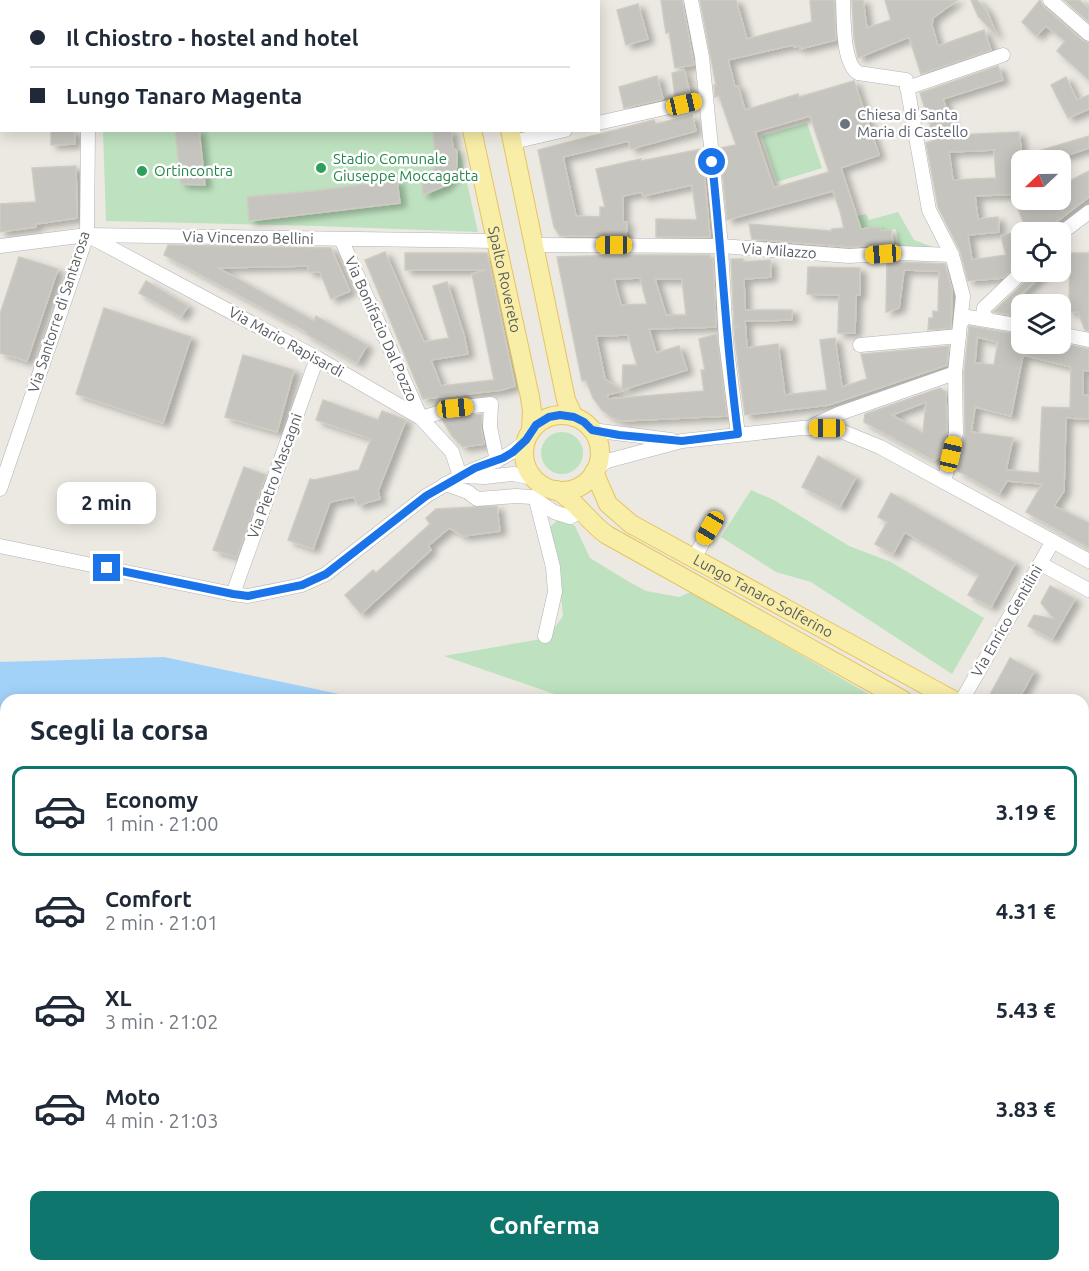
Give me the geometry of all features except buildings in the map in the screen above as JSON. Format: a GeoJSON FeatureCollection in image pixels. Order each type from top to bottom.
{"type":"FeatureCollection","features":[{"type":"Feature","properties":{"kind":"main road","name":"Spalto Rovereto"},"geometry":{"type":"LineString","coordinates":[[472,132],[530,397],[532,411],[529,435]]}},
{"type":"Feature","properties":{"kind":"main road"},"geometry":{"type":"LineString","coordinates":[[511,136],[566,400],[574,417]]}},
{"type":"Feature","properties":{"kind":"main road"},"geometry":{"type":"LineString","coordinates":[[552,416],[574,417],[584,422],[592,430],[597,440],[599,451],[595,471],[581,485],[571,490],[556,490],[542,485],[534,478],[525,462],[524,451],[529,435],[542,420],[552,416]]}},
{"type":"Feature","properties":{"kind":"main road","name":"Lungo Tanaro Solferino"},"geometry":{"type":"LineString","coordinates":[[595,471],[605,498],[613,510],[631,524],[942,694]]}},
{"type":"Feature","properties":{"kind":"main road","name":"Lungo Tanaro Solferino"},"geometry":{"type":"LineString","coordinates":[[556,490],[568,498],[593,525],[607,535],[892,694]]}},
{"type":"Feature","properties":{"kind":"street"},"geometry":{"type":"LineString","coordinates":[[691,0],[702,57],[721,246],[726,342],[738,434]]}},
{"type":"Feature","properties":{"kind":"street"},"geometry":{"type":"LineString","coordinates":[[843,0],[845,38],[849,59],[856,72],[905,79],[929,210],[952,255],[970,313],[986,311],[1011,321]]}},
{"type":"Feature","properties":{"kind":"street"},"geometry":{"type":"LineString","coordinates":[[1050,0],[1089,34]]}},
{"type":"Feature","properties":{"kind":"street"},"geometry":{"type":"LineString","coordinates":[[907,88],[1003,55]]}},
{"type":"Feature","properties":{"kind":"street"},"geometry":{"type":"LineString","coordinates":[[600,123],[705,99]]}},
{"type":"Feature","properties":{"kind":"street","name":"Via Santorre di Santarosa"},"geometry":{"type":"LineString","coordinates":[[0,489],[87,235],[88,132]]}},
{"type":"Feature","properties":{"kind":"street"},"geometry":{"type":"LineString","coordinates":[[511,136],[547,132]]}},
{"type":"Feature","properties":{"kind":"street"},"geometry":{"type":"LineString","coordinates":[[1071,226],[1089,212]]}},
{"type":"Feature","properties":{"kind":"street","name":"Via Vincenzo Bellini"},"geometry":{"type":"LineString","coordinates":[[0,246],[87,235],[496,241]]}},
{"type":"Feature","properties":{"kind":"street","name":"Via Mario Rapisardi"},"geometry":{"type":"LineString","coordinates":[[87,235],[317,358],[421,418],[452,452],[460,476]]}},
{"type":"Feature","properties":{"kind":"street","name":"Via Bonifacio Dal Pozzo"},"geometry":{"type":"LineString","coordinates":[[341,239],[421,418]]}},
{"type":"Feature","properties":{"kind":"street","name":"Via Milazzo"},"geometry":{"type":"LineString","coordinates":[[535,245],[721,246],[849,256],[900,253],[952,255]]}},
{"type":"Feature","properties":{"kind":"street"},"geometry":{"type":"LineString","coordinates":[[960,329],[967,317],[986,311],[1013,282]]}},
{"type":"Feature","properties":{"kind":"street"},"geometry":{"type":"LineString","coordinates":[[944,482],[956,433],[955,373],[962,293]]}},
{"type":"Feature","properties":{"kind":"street"},"geometry":{"type":"LineString","coordinates":[[860,345],[960,329]]}},
{"type":"Feature","properties":{"kind":"street"},"geometry":{"type":"LineString","coordinates":[[1071,336],[1089,340]]}},
{"type":"Feature","properties":{"kind":"street","name":"Via Pietro Mascagni"},"geometry":{"type":"LineString","coordinates":[[233,594],[317,358]]}},
{"type":"Feature","properties":{"kind":"street"},"geometry":{"type":"LineString","coordinates":[[809,428],[838,414],[955,373]]}},
{"type":"Feature","properties":{"kind":"street"},"geometry":{"type":"LineString","coordinates":[[421,418],[455,408],[491,404],[490,427],[497,461]]}},
{"type":"Feature","properties":{"kind":"street"},"geometry":{"type":"LineString","coordinates":[[595,471],[607,461],[682,441],[809,428],[836,429],[863,439],[1089,561]]}},
{"type":"Feature","properties":{"kind":"street"},"geometry":{"type":"LineString","coordinates":[[592,430],[682,441]]}},
{"type":"Feature","properties":{"kind":"street"},"geometry":{"type":"LineString","coordinates":[[0,546],[248,596],[302,585],[326,574],[426,496],[460,476],[513,452],[529,435]]}},
{"type":"Feature","properties":{"kind":"street"},"geometry":{"type":"LineString","coordinates":[[460,476],[485,477],[513,474],[534,478]]}},
{"type":"Feature","properties":{"kind":"street"},"geometry":{"type":"LineString","coordinates":[[445,484],[468,492],[477,500],[516,496],[532,497],[554,512],[570,517],[581,511]]}},
{"type":"Feature","properties":{"kind":"street"},"geometry":{"type":"LineString","coordinates":[[536,500],[548,539],[555,584],[545,636]]}},
{"type":"Feature","properties":{"kind":"street"},"geometry":{"type":"LineString","coordinates":[[694,559],[710,528]]}},
{"type":"Feature","properties":{"kind":"street","name":"Via Enrico Gentilini"},"geometry":{"type":"LineString","coordinates":[[965,694],[1053,542]]}},
{"type":"Feature","properties":{"kind":"street"},"geometry":{"type":"LineString","coordinates":[[1041,564],[1089,590]]}},
{"type":"Feature","properties":{"kind":"green space"},"geometry":{"type":"Polygon","coordinates":[[[807,123],[822,168],[777,182],[762,136],[807,123]]]}},
{"type":"Feature","properties":{"kind":"green space","name":"Stadio Comunale Giuseppe Moccagatta"},"geometry":{"type":"Polygon","coordinates":[[[103,132],[452,132],[454,149],[460,151],[478,232],[318,226],[106,221],[103,132]]]}},
{"type":"Feature","properties":{"kind":"green space"},"geometry":{"type":"Polygon","coordinates":[[[898,212],[914,240],[943,251],[899,249],[896,229],[881,231],[879,227],[861,229],[857,216],[866,214],[869,220],[898,212]]]}},
{"type":"Feature","properties":{"kind":"green space"},"geometry":{"type":"Polygon","coordinates":[[[562,432],[570,433],[577,438],[582,445],[582,461],[577,468],[570,473],[562,474],[554,473],[547,468],[542,461],[541,453],[542,445],[547,438],[554,433],[562,432]]]}},
{"type":"Feature","properties":{"kind":"green space"},"geometry":{"type":"Polygon","coordinates":[[[751,490],[774,500],[849,546],[891,562],[984,618],[952,674],[811,582],[776,572],[721,537],[751,490]]]}},
{"type":"Feature","properties":{"kind":"green space"},"geometry":{"type":"Polygon","coordinates":[[[561,517],[575,526],[590,558],[626,580],[646,591],[679,597],[691,592],[869,694],[555,694],[444,656],[547,638],[563,616],[559,577],[549,528],[561,517]]]}},
{"type":"Feature","properties":{"kind":"water"},"geometry":{"type":"Polygon","coordinates":[[[164,657],[339,694],[0,694],[0,662],[164,657]]]}},
{"type":"Feature","properties":{"kind":"place","name":"Chiesa di Santa Maria di Castello"},"geometry":{"type":"Point","coordinates":[845,124]}},
{"type":"Feature","properties":{"kind":"place","name":"Stadio Comunale Giuseppe Moccagatta"},"geometry":{"type":"Point","coordinates":[321,168]}},
{"type":"Feature","properties":{"kind":"place","name":"Ortincontra"},"geometry":{"type":"Point","coordinates":[142,171]}},
{"type":"Feature","properties":{"kind":"route"},"geometry":{"type":"LineString","coordinates":[[107,568],[248,596],[302,585],[326,574],[426,496],[475,468],[503,458],[518,449],[536,425],[549,417],[567,415],[584,422],[592,430],[619,435],[682,441],[738,434],[726,342],[721,246],[712,162]]}}]}
